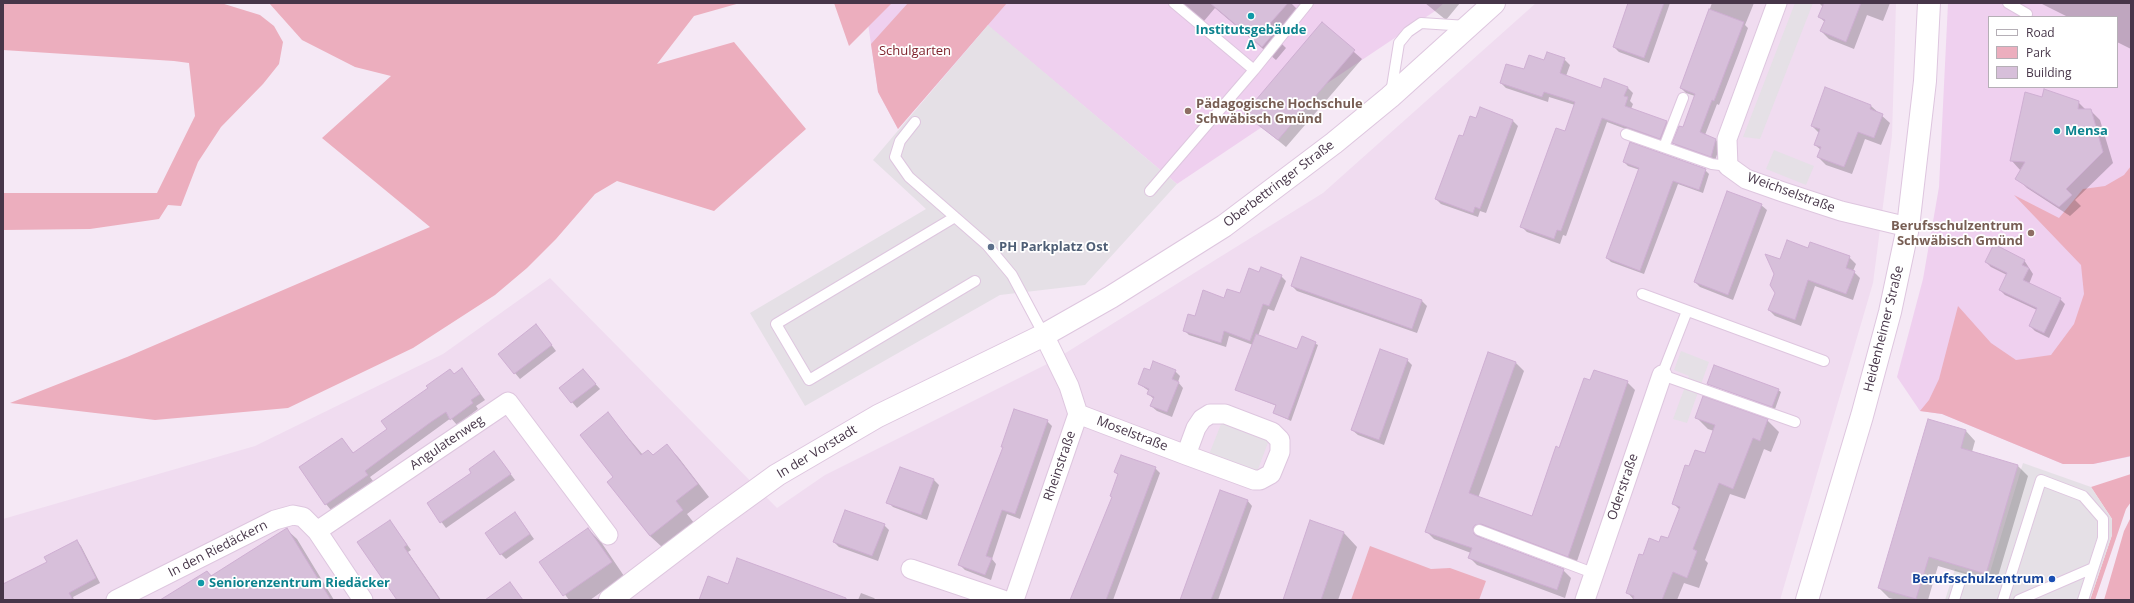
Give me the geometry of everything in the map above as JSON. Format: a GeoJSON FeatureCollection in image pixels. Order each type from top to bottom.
{"type":"FeatureCollection","features":[{"type":"Feature","properties":{"kind":"street","name":"Oberbettringer Straße"},"geometry":{"type":"LineString","coordinates":[[1044,335],[1111,297],[1224,226],[1279,186],[1390,97],[1494,3]]}},
{"type":"Feature","properties":{"kind":"street"},"geometry":{"type":"LineString","coordinates":[[1728,166],[1727,139],[1777,3]]}},
{"type":"Feature","properties":{"kind":"street","name":"Heidenheimer Straße"},"geometry":{"type":"LineString","coordinates":[[1807,600],[1862,416],[1890,312],[1908,227],[1925,81],[1929,3]]}},
{"type":"Feature","properties":{"kind":"street","name":"Weichselstraße"},"geometry":{"type":"LineString","coordinates":[[1728,166],[1746,179],[1783,192],[1841,211],[1908,227]]}},
{"type":"Feature","properties":{"kind":"street","name":"Rheinstraße"},"geometry":{"type":"LineString","coordinates":[[1014,600],[1078,414],[1069,386],[1044,335]]}},
{"type":"Feature","properties":{"kind":"street","name":"In der Vorstadt"},"geometry":{"type":"LineString","coordinates":[[610,600],[715,520],[796,464],[878,416],[1044,335]]}},
{"type":"Feature","properties":{"kind":"street","name":"Oderstraße"},"geometry":{"type":"LineString","coordinates":[[1585,600],[1662,375]]}},
{"type":"Feature","properties":{"kind":"street","name":"Angulatenweg"},"geometry":{"type":"LineString","coordinates":[[318,532],[508,402],[608,535]]}},
{"type":"Feature","properties":{"kind":"street","name":"Moselstraße"},"geometry":{"type":"LineString","coordinates":[[1078,414],[1254,480],[1260,480],[1271,474],[1280,452],[1280,440],[1272,432],[1225,414],[1210,414],[1202,419],[1196,428],[1186,454]]}},
{"type":"Feature","properties":{"kind":"street","name":"In den Riedäckern"},"geometry":{"type":"LineString","coordinates":[[116,600],[275,520],[293,515],[302,517],[318,532]]}},
{"type":"Feature","properties":{"kind":"street"},"geometry":{"type":"LineString","coordinates":[[318,532],[363,600]]}},
{"type":"Feature","properties":{"kind":"street"},"geometry":{"type":"LineString","coordinates":[[911,570],[1002,600]]}},
{"type":"Feature","properties":{"kind":"lane"},"geometry":{"type":"LineString","coordinates":[[1174,3],[1254,70]]}},
{"type":"Feature","properties":{"kind":"lane"},"geometry":{"type":"LineString","coordinates":[[1150,191],[1254,70],[1308,3]]}},
{"type":"Feature","properties":{"kind":"lane"},"geometry":{"type":"LineString","coordinates":[[2008,3],[2027,14]]}},
{"type":"Feature","properties":{"kind":"lane"},"geometry":{"type":"LineString","coordinates":[[1390,97],[1399,43],[1408,32],[1421,23],[1469,27]]}},
{"type":"Feature","properties":{"kind":"lane"},"geometry":{"type":"LineString","coordinates":[[1664,147],[1683,98]]}},
{"type":"Feature","properties":{"kind":"lane"},"geometry":{"type":"LineString","coordinates":[[915,122],[900,141],[895,157],[909,177],[987,245],[1012,275],[1044,335]]}},
{"type":"Feature","properties":{"kind":"lane"},"geometry":{"type":"LineString","coordinates":[[1626,134],[1712,164],[1728,166]]}},
{"type":"Feature","properties":{"kind":"lane"},"geometry":{"type":"LineString","coordinates":[[955,217],[776,324],[809,380],[975,281]]}},
{"type":"Feature","properties":{"kind":"lane"},"geometry":{"type":"LineString","coordinates":[[1642,294],[1824,361]]}},
{"type":"Feature","properties":{"kind":"lane"},"geometry":{"type":"LineString","coordinates":[[1687,311],[1662,375],[1795,422]]}},
{"type":"Feature","properties":{"kind":"lane"},"geometry":{"type":"LineString","coordinates":[[2004,600],[2041,480],[2083,496],[2103,520],[2103,538],[2082,600]]}},
{"type":"Feature","properties":{"kind":"lane"},"geometry":{"type":"LineString","coordinates":[[1479,530],[1593,573]]}},
{"type":"Feature","properties":{"kind":"lane"},"geometry":{"type":"LineString","coordinates":[[2019,600],[2093,568]]}},
{"type":"Feature","properties":{"kind":"lane"},"geometry":{"type":"LineString","coordinates":[[1954,600],[1960,581]]}},
{"type":"Feature","properties":{"kind":"shaded area","name":"Pädagogische Hochschule Schwäbisch Gmünd"},"geometry":{"type":"Polygon","coordinates":[[[865,3],[1444,3],[1435,11],[1177,184],[988,26],[898,129],[878,92],[865,3]]]}},
{"type":"Feature","properties":{"kind":"shaded area"},"geometry":{"type":"Polygon","coordinates":[[[1536,3],[1896,3],[1892,136],[1873,283],[1780,600],[3,600],[3,519],[255,446],[443,354],[550,278],[777,508],[825,475],[1051,362],[1323,193],[1536,3]]]}},
{"type":"Feature","properties":{"kind":"shaded area"},"geometry":{"type":"Polygon","coordinates":[[[1795,3],[1813,3],[1760,139],[1743,137],[1795,3]]]}},
{"type":"Feature","properties":{"kind":"shaded area","name":"Berufsschulzentrum Schwäbisch Gmünd"},"geometry":{"type":"Polygon","coordinates":[[[1948,3],[2131,3],[2131,456],[2093,464],[2063,464],[1942,414],[1920,411],[1897,377],[1923,279],[1939,187],[1948,3]]]}},
{"type":"Feature","properties":{"kind":"shaded area","name":"PH Parkplatz Ost"},"geometry":{"type":"Polygon","coordinates":[[[988,25],[1177,184],[1085,285],[1000,295],[805,406],[750,313],[926,209],[873,160],[988,25]]]}},
{"type":"Feature","properties":{"kind":"shaded area"},"geometry":{"type":"Polygon","coordinates":[[[1774,150],[1814,166],[1806,185],[1766,169],[1774,150]]]}},
{"type":"Feature","properties":{"kind":"shaded area"},"geometry":{"type":"Polygon","coordinates":[[[1681,351],[1709,362],[1687,423],[1673,419],[1689,376],[1674,370],[1681,351]]]}},
{"type":"Feature","properties":{"kind":"shaded area"},"geometry":{"type":"Polygon","coordinates":[[[1225,414],[1272,432],[1254,480],[1206,462],[1225,414]]]}},
{"type":"Feature","properties":{"kind":"shaded area"},"geometry":{"type":"Polygon","coordinates":[[[2023,463],[2091,487],[2112,519],[2112,535],[2090,600],[1945,600],[1955,569],[1988,579],[2023,463]]]}},
{"type":"Feature","properties":{"kind":"green space"},"geometry":{"type":"Polygon","coordinates":[[[3,3],[221,3],[260,15],[274,26],[283,42],[279,64],[263,84],[221,127],[198,162],[181,206],[168,205],[159,219],[90,229],[3,230],[3,193],[157,193],[195,116],[189,63],[3,50],[3,3]]]}},
{"type":"Feature","properties":{"kind":"green space"},"geometry":{"type":"Polygon","coordinates":[[[269,3],[740,3],[694,16],[657,64],[734,42],[806,129],[714,211],[617,181],[595,194],[556,239],[527,268],[495,295],[413,348],[288,408],[155,420],[10,403],[127,357],[430,227],[322,138],[391,76],[355,67],[302,40],[269,3]]]}},
{"type":"Feature","properties":{"kind":"green space"},"geometry":{"type":"Polygon","coordinates":[[[834,3],[892,3],[849,46],[834,3]]]}},
{"type":"Feature","properties":{"kind":"green space","name":"Schulgarten"},"geometry":{"type":"Polygon","coordinates":[[[908,3],[1007,3],[898,129],[878,92],[871,44],[908,3]]]}},
{"type":"Feature","properties":{"kind":"green space"},"geometry":{"type":"Polygon","coordinates":[[[2131,166],[2131,456],[2093,464],[2063,464],[1942,414],[1920,411],[1929,400],[1939,379],[1958,306],[1991,343],[2016,360],[2051,355],[2074,324],[2084,294],[2081,265],[2014,195],[2059,218],[2083,189],[2105,186],[2124,175],[2131,166]]]}},
{"type":"Feature","properties":{"kind":"green space"},"geometry":{"type":"Polygon","coordinates":[[[2131,474],[2131,502],[2126,509],[2095,600],[2090,600],[2112,535],[2112,519],[2091,487],[2131,474]]]}},
{"type":"Feature","properties":{"kind":"green space"},"geometry":{"type":"Polygon","coordinates":[[[2131,517],[2131,600],[2104,600],[2124,531],[2131,517]]]}},
{"type":"Feature","properties":{"kind":"green space"},"geometry":{"type":"Polygon","coordinates":[[[1370,546],[1431,569],[1450,568],[1486,581],[1479,600],[1351,600],[1370,546]]]}},
{"type":"Feature","properties":{"kind":"building","name":"Institutsgebäude A"},"geometry":{"type":"Polygon","coordinates":[[[1210,3],[1288,3],[1266,28],[1273,34],[1262,47],[1210,3]]]}},
{"type":"Feature","properties":{"kind":"building"},"geometry":{"type":"Polygon","coordinates":[[[1628,3],[1664,3],[1644,58],[1613,47],[1628,3]]]}},
{"type":"Feature","properties":{"kind":"building"},"geometry":{"type":"Polygon","coordinates":[[[1824,3],[1861,3],[1846,42],[1820,31],[1825,20],[1818,17],[1824,3]]]}},
{"type":"Feature","properties":{"kind":"building"},"geometry":{"type":"Polygon","coordinates":[[[1709,9],[1744,22],[1714,101],[1712,100],[1700,132],[1716,139],[1711,157],[1672,143],[1679,126],[1683,127],[1695,94],[1680,88],[1709,9]]]}},
{"type":"Feature","properties":{"kind":"building"},"geometry":{"type":"Polygon","coordinates":[[[1322,22],[1355,50],[1278,140],[1244,114],[1322,22]]]}},
{"type":"Feature","properties":{"kind":"building"},"geometry":{"type":"Polygon","coordinates":[[[1547,52],[1565,58],[1560,73],[1601,88],[1604,78],[1628,87],[1624,96],[1628,97],[1625,106],[1667,121],[1660,139],[1602,118],[1561,231],[1557,230],[1554,239],[1520,227],[1556,128],[1565,131],[1575,102],[1544,92],[1542,97],[1500,83],[1506,64],[1524,69],[1529,55],[1544,60],[1547,52]]]}},
{"type":"Feature","properties":{"kind":"building"},"geometry":{"type":"Polygon","coordinates":[[[1825,87],[1871,105],[1870,109],[1883,114],[1874,138],[1858,132],[1844,167],[1817,157],[1821,147],[1814,145],[1820,129],[1811,126],[1825,87]]]}},
{"type":"Feature","properties":{"kind":"building","name":"Mensa"},"geometry":{"type":"Polygon","coordinates":[[[2044,89],[2079,101],[2078,109],[2091,109],[2103,152],[2066,189],[2072,195],[2059,207],[2015,179],[2025,162],[2010,161],[2025,92],[2042,97],[2044,89]]]}},
{"type":"Feature","properties":{"kind":"building"},"geometry":{"type":"Polygon","coordinates":[[[1480,107],[1513,120],[1480,209],[1475,207],[1473,213],[1435,199],[1459,135],[1463,136],[1470,116],[1476,118],[1480,107]]]}},
{"type":"Feature","properties":{"kind":"building"},"geometry":{"type":"Polygon","coordinates":[[[1630,142],[1706,169],[1699,190],[1673,181],[1640,271],[1606,258],[1639,168],[1623,162],[1630,142]]]}},
{"type":"Feature","properties":{"kind":"building"},"geometry":{"type":"Polygon","coordinates":[[[1727,191],[1762,204],[1728,295],[1694,282],[1727,191]]]}},
{"type":"Feature","properties":{"kind":"building"},"geometry":{"type":"Polygon","coordinates":[[[1787,240],[1808,248],[1810,242],[1850,256],[1846,268],[1855,271],[1846,294],[1808,280],[1795,320],[1768,310],[1775,293],[1770,285],[1774,274],[1765,254],[1780,259],[1787,240]]]}},
{"type":"Feature","properties":{"kind":"building"},"geometry":{"type":"Polygon","coordinates":[[[1994,244],[2025,260],[2022,265],[2029,268],[2023,280],[2061,298],[2044,333],[2029,326],[2037,308],[1999,290],[2007,273],[1985,262],[1994,244]]]}},
{"type":"Feature","properties":{"kind":"building"},"geometry":{"type":"Polygon","coordinates":[[[1301,257],[1422,300],[1412,329],[1291,286],[1301,257]]]}},
{"type":"Feature","properties":{"kind":"building"},"geometry":{"type":"Polygon","coordinates":[[[1261,267],[1282,275],[1269,306],[1263,304],[1250,341],[1224,331],[1221,343],[1183,331],[1188,314],[1195,316],[1203,290],[1224,298],[1227,289],[1240,293],[1249,268],[1259,272],[1261,267]]]}},
{"type":"Feature","properties":{"kind":"building"},"geometry":{"type":"Polygon","coordinates":[[[536,324],[552,345],[514,374],[498,354],[536,324]]]}},
{"type":"Feature","properties":{"kind":"building"},"geometry":{"type":"Polygon","coordinates":[[[1256,334],[1297,349],[1302,336],[1316,342],[1288,419],[1273,413],[1276,405],[1235,390],[1256,334]]]}},
{"type":"Feature","properties":{"kind":"building"},"geometry":{"type":"Polygon","coordinates":[[[1380,349],[1408,359],[1379,440],[1351,430],[1380,349]]]}},
{"type":"Feature","properties":{"kind":"building"},"geometry":{"type":"Polygon","coordinates":[[[1488,352],[1516,362],[1469,493],[1532,516],[1556,446],[1559,448],[1584,378],[1590,380],[1594,370],[1628,381],[1568,557],[1481,524],[1475,525],[1473,528],[1474,534],[1477,536],[1564,569],[1557,590],[1468,558],[1472,548],[1425,532],[1488,352]]]}},
{"type":"Feature","properties":{"kind":"building"},"geometry":{"type":"Polygon","coordinates":[[[1153,361],[1176,370],[1172,379],[1179,382],[1167,412],[1150,406],[1154,397],[1147,394],[1149,389],[1138,384],[1144,368],[1150,370],[1153,361]]]}},
{"type":"Feature","properties":{"kind":"building"},"geometry":{"type":"Polygon","coordinates":[[[1714,365],[1779,389],[1772,407],[1707,384],[1714,365]]]}},
{"type":"Feature","properties":{"kind":"building"},"geometry":{"type":"Polygon","coordinates":[[[462,368],[480,394],[471,400],[473,403],[450,420],[446,412],[431,422],[365,471],[368,475],[325,505],[299,467],[342,438],[353,453],[387,429],[381,421],[428,388],[426,386],[450,369],[454,374],[462,368]]]}},
{"type":"Feature","properties":{"kind":"building"},"geometry":{"type":"Polygon","coordinates":[[[583,369],[596,384],[571,403],[559,388],[583,369]]]}},
{"type":"Feature","properties":{"kind":"building"},"geometry":{"type":"Polygon","coordinates":[[[1703,396],[1768,419],[1760,441],[1753,438],[1733,489],[1719,483],[1693,549],[1697,551],[1687,578],[1673,572],[1662,600],[1633,600],[1634,596],[1626,593],[1639,554],[1643,555],[1649,538],[1659,542],[1661,536],[1668,538],[1680,507],[1672,504],[1685,465],[1689,466],[1695,450],[1705,453],[1715,425],[1695,418],[1703,396]]]}},
{"type":"Feature","properties":{"kind":"building"},"geometry":{"type":"Polygon","coordinates":[[[1014,409],[1048,420],[1015,514],[1002,510],[986,556],[992,558],[985,575],[958,565],[1003,447],[1001,447],[1014,409]]]}},
{"type":"Feature","properties":{"kind":"building"},"geometry":{"type":"Polygon","coordinates":[[[608,412],[641,455],[648,450],[653,455],[667,444],[698,484],[676,501],[683,510],[650,536],[607,482],[613,477],[580,435],[608,412]]]}},
{"type":"Feature","properties":{"kind":"building"},"geometry":{"type":"Polygon","coordinates":[[[1928,419],[1966,430],[1961,448],[2018,465],[1986,574],[1929,557],[1916,599],[1878,588],[1928,419]]]}},
{"type":"Feature","properties":{"kind":"building"},"geometry":{"type":"Polygon","coordinates":[[[494,451],[511,474],[440,523],[427,503],[471,473],[469,469],[494,451]]]}},
{"type":"Feature","properties":{"kind":"building"},"geometry":{"type":"Polygon","coordinates":[[[1121,455],[1156,467],[1106,600],[1070,600],[1112,497],[1110,496],[1118,474],[1114,472],[1121,455]]]}},
{"type":"Feature","properties":{"kind":"building"},"geometry":{"type":"Polygon","coordinates":[[[900,467],[934,479],[921,515],[886,503],[900,467]]]}},
{"type":"Feature","properties":{"kind":"building"},"geometry":{"type":"Polygon","coordinates":[[[1220,490],[1248,500],[1211,600],[1180,600],[1220,490]]]}},
{"type":"Feature","properties":{"kind":"building"},"geometry":{"type":"Polygon","coordinates":[[[845,510],[885,524],[872,556],[833,542],[845,510]]]}},
{"type":"Feature","properties":{"kind":"building"},"geometry":{"type":"Polygon","coordinates":[[[515,512],[530,534],[500,555],[485,533],[515,512]]]}},
{"type":"Feature","properties":{"kind":"building"},"geometry":{"type":"Polygon","coordinates":[[[390,520],[407,545],[404,547],[440,600],[397,600],[357,542],[390,520]]]}},
{"type":"Feature","properties":{"kind":"building"},"geometry":{"type":"Polygon","coordinates":[[[1310,520],[1344,532],[1321,600],[1283,600],[1310,520]]]}},
{"type":"Feature","properties":{"kind":"building"},"geometry":{"type":"Polygon","coordinates":[[[287,528],[331,600],[160,600],[207,571],[211,576],[287,528]]]}},
{"type":"Feature","properties":{"kind":"building"},"geometry":{"type":"Polygon","coordinates":[[[588,528],[612,562],[563,596],[539,562],[588,528]]]}},
{"type":"Feature","properties":{"kind":"building"},"geometry":{"type":"Polygon","coordinates":[[[77,540],[96,578],[69,593],[73,600],[3,600],[3,584],[47,562],[44,557],[77,540]]]}},
{"type":"Feature","properties":{"kind":"building"},"geometry":{"type":"Polygon","coordinates":[[[737,558],[846,598],[846,600],[699,600],[708,576],[728,584],[737,558]]]}},
{"type":"Feature","properties":{"kind":"building"},"geometry":{"type":"Polygon","coordinates":[[[510,582],[523,600],[485,600],[510,582]]]}},
{"type":"Feature","properties":{"kind":"place","name":"Institutsgebäude A"},"geometry":{"type":"Point","coordinates":[1251,16]}},
{"type":"Feature","properties":{"kind":"place","name":"Pädagogische Hochschule Schwäbisch Gmünd"},"geometry":{"type":"Point","coordinates":[1188,111]}},
{"type":"Feature","properties":{"kind":"place","name":"Mensa"},"geometry":{"type":"Point","coordinates":[2057,131]}},
{"type":"Feature","properties":{"kind":"place","name":"Berufsschulzentrum Schwäbisch Gmünd"},"geometry":{"type":"Point","coordinates":[2031,233]}},
{"type":"Feature","properties":{"kind":"place","name":"PH Parkplatz Ost"},"geometry":{"type":"Point","coordinates":[991,247]}},
{"type":"Feature","properties":{"kind":"place","name":"Berufsschulzentrum"},"geometry":{"type":"Point","coordinates":[2052,579]}},
{"type":"Feature","properties":{"kind":"place","name":"Seniorenzentrum Riedäcker"},"geometry":{"type":"Point","coordinates":[201,583]}}]}
